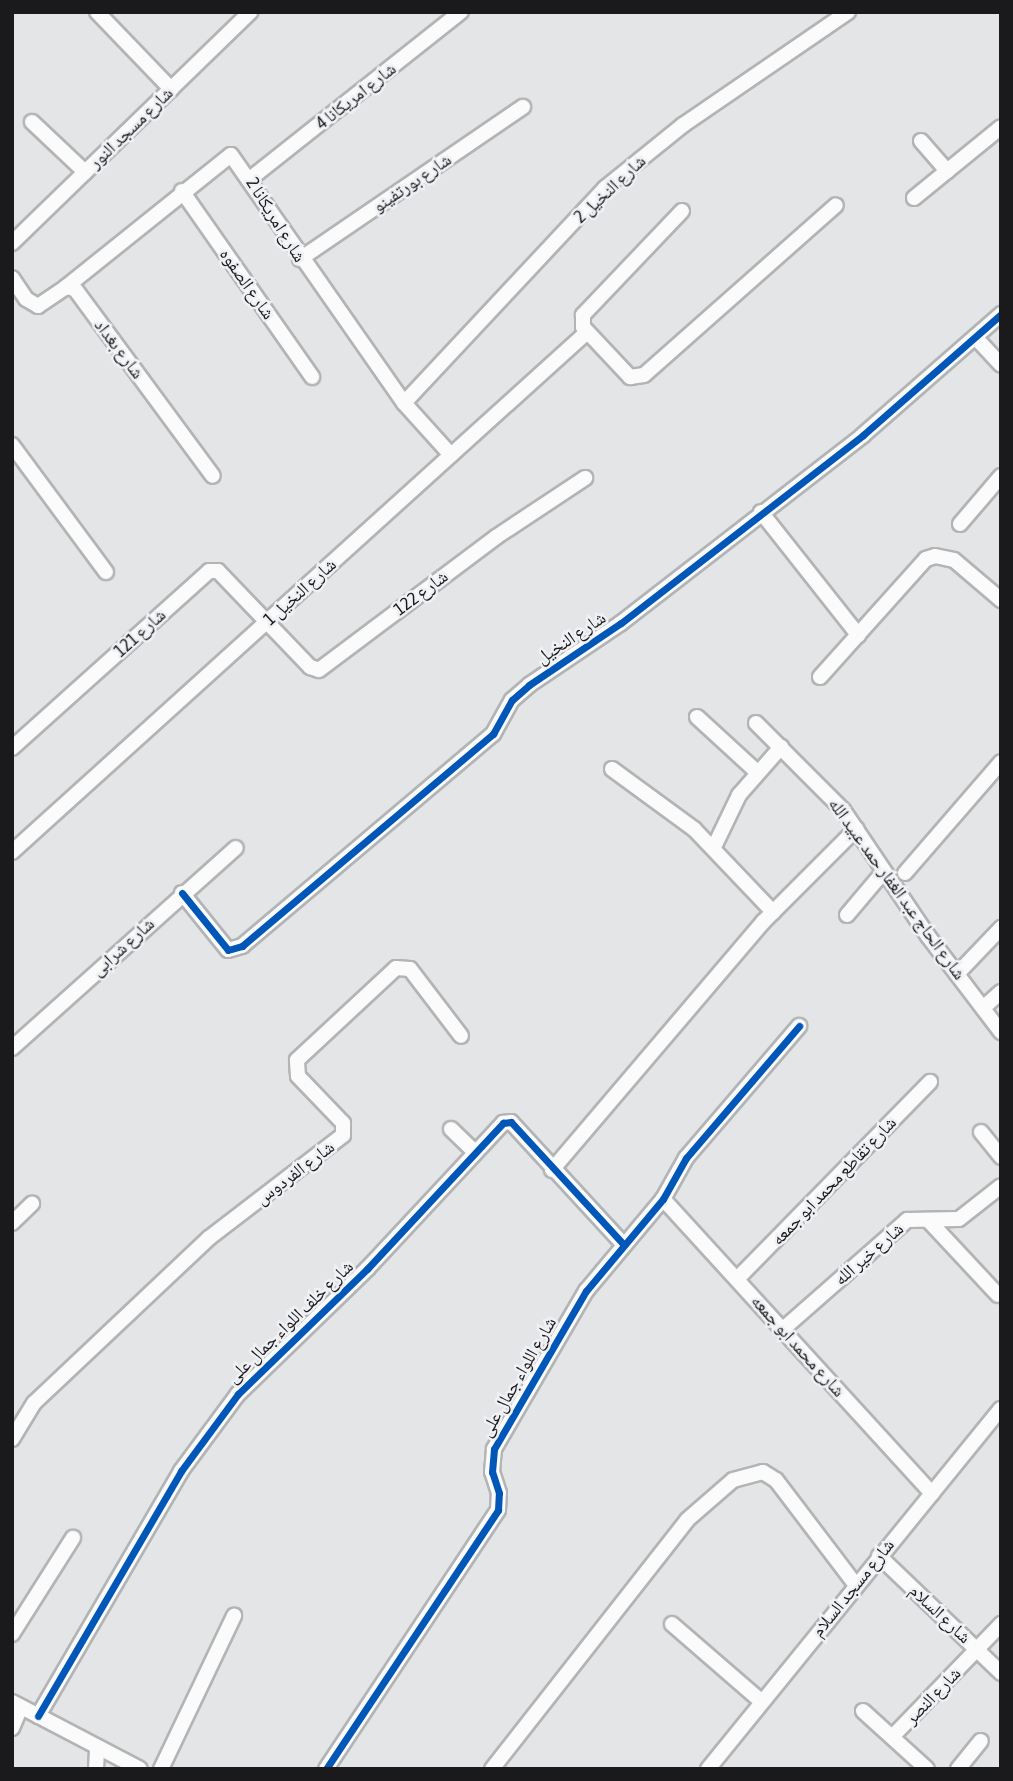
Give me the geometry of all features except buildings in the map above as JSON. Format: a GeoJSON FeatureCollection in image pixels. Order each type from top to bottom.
{"type":"FeatureCollection","features":[{"type":"Feature","properties":{"kind":"street"},"geometry":{"type":"LineString","coordinates":[[97,12],[171,89]]}},
{"type":"Feature","properties":{"kind":"street","name":"شارع مسجد النور"},"geometry":{"type":"LineString","coordinates":[[12,243],[171,89],[233,18],[250,12]]}},
{"type":"Feature","properties":{"kind":"street","name":"شارع امريكانا 4"},"geometry":{"type":"LineString","coordinates":[[250,179],[461,12]]}},
{"type":"Feature","properties":{"kind":"street","name":"شارع النخيل 2"},"geometry":{"type":"LineString","coordinates":[[404,403],[606,188],[683,125],[848,12]]}},
{"type":"Feature","properties":{"kind":"street","name":"شارع بورتفينو"},"geometry":{"type":"LineString","coordinates":[[300,259],[523,107]]}},
{"type":"Feature","properties":{"kind":"street"},"geometry":{"type":"LineString","coordinates":[[32,122],[85,172]]}},
{"type":"Feature","properties":{"kind":"street"},"geometry":{"type":"LineString","coordinates":[[914,198],[1001,127]]}},
{"type":"Feature","properties":{"kind":"street"},"geometry":{"type":"LineString","coordinates":[[921,141],[947,171]]}},
{"type":"Feature","properties":{"kind":"street","name":"شارع امريكانا 2"},"geometry":{"type":"LineString","coordinates":[[66,287],[182,191],[231,155],[250,179],[300,259],[404,403],[451,455]]}},
{"type":"Feature","properties":{"kind":"street","name":"شارع الصفوه"},"geometry":{"type":"LineString","coordinates":[[182,191],[312,377]]}},
{"type":"Feature","properties":{"kind":"street"},"geometry":{"type":"LineString","coordinates":[[682,211],[585,311],[582,323],[587,332],[626,374],[640,377],[836,205]]}},
{"type":"Feature","properties":{"kind":"street"},"geometry":{"type":"LineString","coordinates":[[12,278],[26,299],[38,306],[66,287]]}},
{"type":"Feature","properties":{"kind":"street","name":"شارع بغداد"},"geometry":{"type":"LineString","coordinates":[[66,287],[75,289],[213,476]]}},
{"type":"Feature","properties":{"kind":"street","name":"شارع النخيل"},"geometry":{"type":"LineString","coordinates":[[183,893],[228,950],[242,946],[493,734],[512,701],[529,685],[621,623],[863,435],[1001,314]]}},
{"type":"Feature","properties":{"kind":"street","name":"شارع النخيل 1"},"geometry":{"type":"LineString","coordinates":[[12,852],[587,332]]}},
{"type":"Feature","properties":{"kind":"street"},"geometry":{"type":"LineString","coordinates":[[975,337],[1001,365]]}},
{"type":"Feature","properties":{"kind":"street"},"geometry":{"type":"LineString","coordinates":[[12,445],[106,572]]}},
{"type":"Feature","properties":{"kind":"street"},"geometry":{"type":"LineString","coordinates":[[960,524],[1001,475]]}},
{"type":"Feature","properties":{"kind":"street","name":"شارع 122"},"geometry":{"type":"LineString","coordinates":[[265,622],[310,667],[319,670],[496,537],[584,478]]}},
{"type":"Feature","properties":{"kind":"street"},"geometry":{"type":"LineString","coordinates":[[761,512],[858,635]]}},
{"type":"Feature","properties":{"kind":"street"},"geometry":{"type":"LineString","coordinates":[[820,677],[918,565],[935,556],[954,560],[1001,600]]}},
{"type":"Feature","properties":{"kind":"street","name":"شارع 121"},"geometry":{"type":"LineString","coordinates":[[12,748],[209,571],[218,571],[265,622]]}},
{"type":"Feature","properties":{"kind":"street"},"geometry":{"type":"LineString","coordinates":[[697,717],[757,772]]}},
{"type":"Feature","properties":{"kind":"street","name":"شارع الحاج عبد الغفار حمد عبيد الله"},"geometry":{"type":"LineString","coordinates":[[756,723],[825,790],[1001,1032]]}},
{"type":"Feature","properties":{"kind":"street"},"geometry":{"type":"LineString","coordinates":[[714,848],[739,795],[781,747]]}},
{"type":"Feature","properties":{"kind":"street"},"geometry":{"type":"LineString","coordinates":[[905,873],[1001,762]]}},
{"type":"Feature","properties":{"kind":"street"},"geometry":{"type":"LineString","coordinates":[[612,769],[714,848],[773,912]]}},
{"type":"Feature","properties":{"kind":"street"},"geometry":{"type":"LineString","coordinates":[[552,1170],[773,912],[856,830]]}},
{"type":"Feature","properties":{"kind":"street","name":"شارع شرابى"},"geometry":{"type":"LineString","coordinates":[[12,1048],[236,848]]}},
{"type":"Feature","properties":{"kind":"street"},"geometry":{"type":"LineString","coordinates":[[847,915],[884,871]]}},
{"type":"Feature","properties":{"kind":"street"},"geometry":{"type":"LineString","coordinates":[[957,974],[1001,928]]}},
{"type":"Feature","properties":{"kind":"street","name":"شارع الفردوس"},"geometry":{"type":"LineString","coordinates":[[14,1429],[34,1403],[209,1238],[343,1135],[343,1124],[298,1076],[297,1060],[393,970],[410,969],[461,1036]]}},
{"type":"Feature","properties":{"kind":"street"},"geometry":{"type":"LineString","coordinates":[[983,1007],[1001,992]]}},
{"type":"Feature","properties":{"kind":"street","name":"شارع اللواء جمال على"},"geometry":{"type":"LineString","coordinates":[[326,1769],[498,1510],[499,1493],[492,1472],[494,1450],[586,1291],[663,1199],[686,1158],[799,1026]]}},
{"type":"Feature","properties":{"kind":"street","name":"شارع تقاطع محمد ابو جمعه"},"geometry":{"type":"LineString","coordinates":[[737,1279],[930,1082]]}},
{"type":"Feature","properties":{"kind":"street","name":"شارع خلف اللواء جمال على"},"geometry":{"type":"LineString","coordinates":[[38,1716],[181,1471],[238,1394],[367,1269],[474,1151],[509,1121],[624,1245]]}},
{"type":"Feature","properties":{"kind":"street"},"geometry":{"type":"LineString","coordinates":[[451,1129],[474,1151]]}},
{"type":"Feature","properties":{"kind":"street"},"geometry":{"type":"LineString","coordinates":[[981,1132],[1001,1157]]}},
{"type":"Feature","properties":{"kind":"street","name":"شارع خير الله"},"geometry":{"type":"LineString","coordinates":[[782,1330],[907,1220],[959,1219],[1001,1186]]}},
{"type":"Feature","properties":{"kind":"street","name":"شارع محمد ابو جمعه"},"geometry":{"type":"LineString","coordinates":[[663,1199],[932,1494]]}},
{"type":"Feature","properties":{"kind":"street"},"geometry":{"type":"LineString","coordinates":[[12,1223],[32,1203]]}},
{"type":"Feature","properties":{"kind":"street"},"geometry":{"type":"LineString","coordinates":[[929,1221],[998,1295]]}},
{"type":"Feature","properties":{"kind":"street","name":"شارع مسجد السلام"},"geometry":{"type":"LineString","coordinates":[[708,1769],[855,1584],[1001,1409]]}},
{"type":"Feature","properties":{"kind":"street"},"geometry":{"type":"LineString","coordinates":[[492,1769],[687,1520],[733,1480],[762,1472],[776,1480],[855,1584]]}},
{"type":"Feature","properties":{"kind":"street"},"geometry":{"type":"LineString","coordinates":[[12,1634],[73,1538]]}},
{"type":"Feature","properties":{"kind":"street","name":"شارع السلام"},"geometry":{"type":"LineString","coordinates":[[879,1556],[1001,1673]]}},
{"type":"Feature","properties":{"kind":"street"},"geometry":{"type":"LineString","coordinates":[[161,1769],[234,1616]]}},
{"type":"Feature","properties":{"kind":"street"},"geometry":{"type":"LineString","coordinates":[[672,1623],[761,1701]]}},
{"type":"Feature","properties":{"kind":"street","name":"شارع النصر"},"geometry":{"type":"LineString","coordinates":[[893,1737],[1001,1624]]}},
{"type":"Feature","properties":{"kind":"street"},"geometry":{"type":"LineString","coordinates":[[12,1728],[17,1704],[97,1749],[140,1769]]}},
{"type":"Feature","properties":{"kind":"street"},"geometry":{"type":"LineString","coordinates":[[863,1711],[927,1769]]}},
{"type":"Feature","properties":{"kind":"street"},"geometry":{"type":"LineString","coordinates":[[958,1769],[981,1741]]}},
{"type":"Feature","properties":{"kind":"street"},"geometry":{"type":"LineString","coordinates":[[96,1769],[97,1749]]}},
{"type":"Feature","properties":{"kind":"cycle path"},"geometry":{"type":"LineString","coordinates":[[182,893],[228,950],[242,946],[493,734],[512,700],[529,685],[621,623],[863,435],[1001,314]]}},
{"type":"Feature","properties":{"kind":"cycle path"},"geometry":{"type":"LineString","coordinates":[[326,1769],[498,1510],[499,1493],[492,1472],[494,1449],[586,1291],[663,1199],[686,1158],[799,1026]]}},
{"type":"Feature","properties":{"kind":"cycle path"},"geometry":{"type":"LineString","coordinates":[[38,1716],[181,1471],[238,1394],[367,1269],[503,1123],[511,1122],[624,1245]]}}]}
